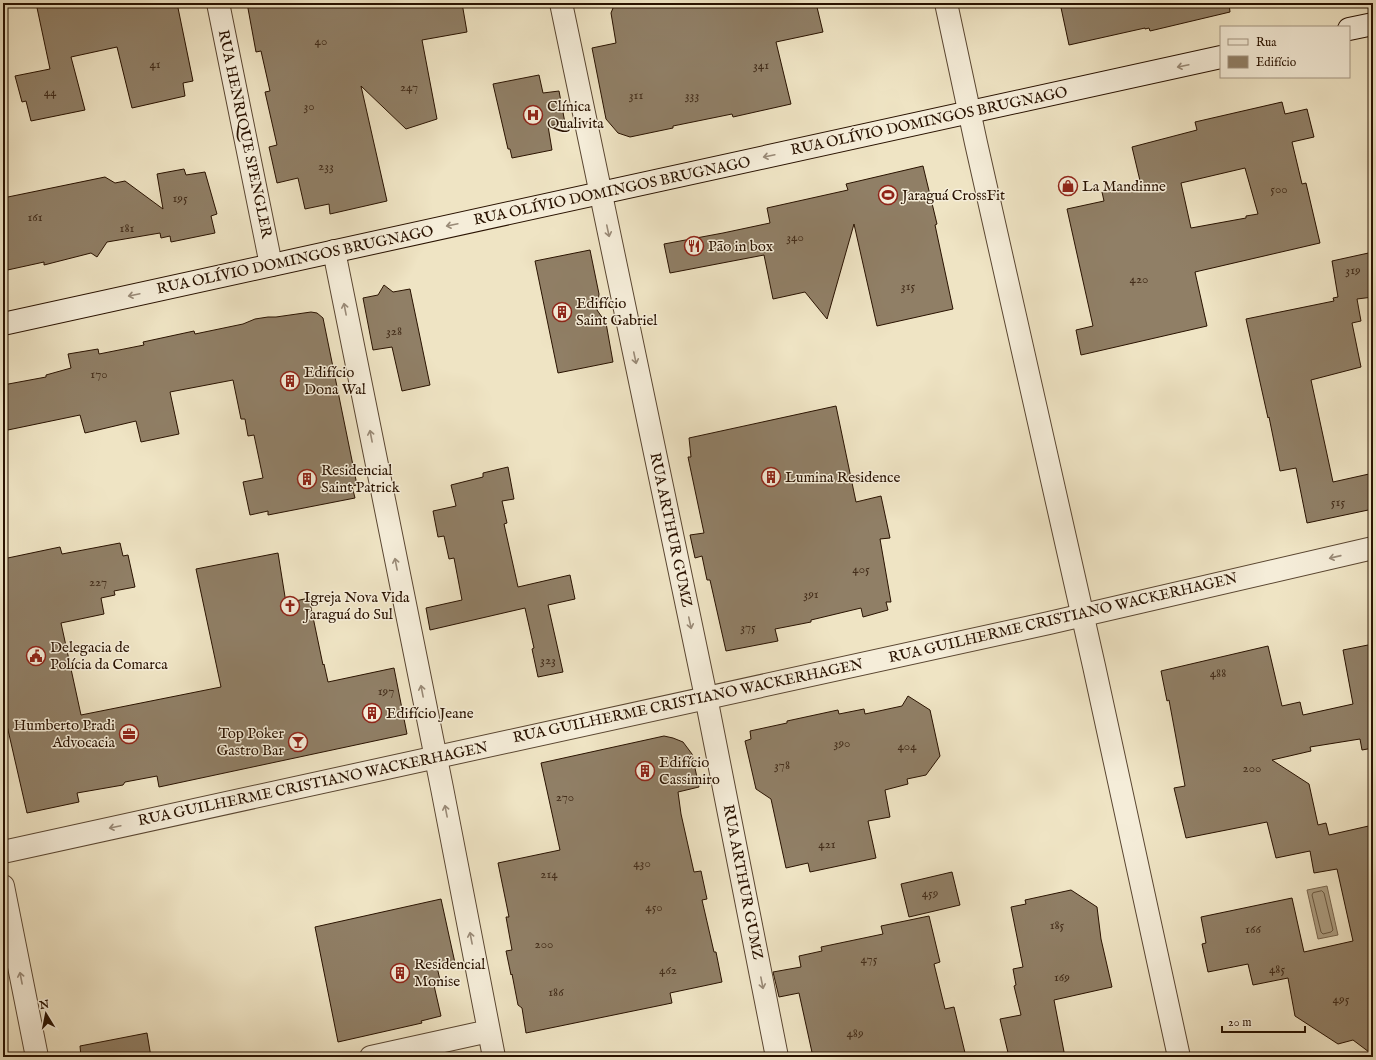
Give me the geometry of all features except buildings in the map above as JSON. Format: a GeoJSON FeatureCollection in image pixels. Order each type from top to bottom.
{"type":"FeatureCollection","features":[{"type":"Feature","properties":{"kind":"street","name":"RUA HENRIQUE SPENGLER"},"geometry":{"type":"LineString","coordinates":[[218,3],[271,265]]}},
{"type":"Feature","properties":{"kind":"street","name":"RUA ARTHUR GUMZ"},"geometry":{"type":"LineString","coordinates":[[561,3],[706,697],[777,1057]]}},
{"type":"Feature","properties":{"kind":"street"},"geometry":{"type":"LineString","coordinates":[[946,3],[1179,1057]]}},
{"type":"Feature","properties":{"kind":"street"},"geometry":{"type":"LineString","coordinates":[[1350,29],[1373,24]]}},
{"type":"Feature","properties":{"kind":"street","name":"RUA OLÍVIO DOMINGOS BRUGNAGO"},"geometry":{"type":"LineString","coordinates":[[3,323],[1220,57]]}},
{"type":"Feature","properties":{"kind":"street"},"geometry":{"type":"LineString","coordinates":[[334,251],[494,1057]]}},
{"type":"Feature","properties":{"kind":"street","name":"RUA GUILHERME CRISTIANO WACKERHAGEN"},"geometry":{"type":"LineString","coordinates":[[3,852],[1082,615],[1373,548]]}},
{"type":"Feature","properties":{"kind":"street"},"geometry":{"type":"LineString","coordinates":[[3,886],[37,1057]]}},
{"type":"Feature","properties":{"kind":"street"},"geometry":{"type":"LineString","coordinates":[[371,1057],[489,1031]]}},
{"type":"Feature","properties":{"kind":"water"},"geometry":{"type":"Polygon","coordinates":[[[1327,886],[1338,935],[1318,939],[1307,890],[1327,886]]]}},
{"type":"Feature","properties":{"kind":"place","name":"Clínica Qualivita"},"geometry":{"type":"Point","coordinates":[533,115]}},
{"type":"Feature","properties":{"kind":"place","name":"La Mandinne"},"geometry":{"type":"Point","coordinates":[1068,186]}},
{"type":"Feature","properties":{"kind":"place","name":"Jaraguá CrossFit"},"geometry":{"type":"Point","coordinates":[888,195]}},
{"type":"Feature","properties":{"kind":"place","name":"Pão in box"},"geometry":{"type":"Point","coordinates":[694,246]}},
{"type":"Feature","properties":{"kind":"place","name":"Edifício Saint Gabriel"},"geometry":{"type":"Point","coordinates":[562,312]}},
{"type":"Feature","properties":{"kind":"place","name":"Edifício Dona Wal"},"geometry":{"type":"Point","coordinates":[290,381]}},
{"type":"Feature","properties":{"kind":"place","name":"Lumina Residence"},"geometry":{"type":"Point","coordinates":[771,477]}},
{"type":"Feature","properties":{"kind":"place","name":"Residencial Saint Patrick"},"geometry":{"type":"Point","coordinates":[307,479]}},
{"type":"Feature","properties":{"kind":"place","name":"Igreja Nova Vida Jaraguá do Sul"},"geometry":{"type":"Point","coordinates":[290,606]}},
{"type":"Feature","properties":{"kind":"place","name":"Delegacia de Polícia da Comarca"},"geometry":{"type":"Point","coordinates":[36,656]}},
{"type":"Feature","properties":{"kind":"place","name":"Edifício Jeane"},"geometry":{"type":"Point","coordinates":[372,713]}},
{"type":"Feature","properties":{"kind":"place","name":"Humberto Pradi Advocacia"},"geometry":{"type":"Point","coordinates":[129,734]}},
{"type":"Feature","properties":{"kind":"place","name":"Top Poker Gastro Bar"},"geometry":{"type":"Point","coordinates":[298,742]}},
{"type":"Feature","properties":{"kind":"place","name":"Edifício Cassimiro"},"geometry":{"type":"Point","coordinates":[645,771]}},
{"type":"Feature","properties":{"kind":"place","name":"Residencial Monise"},"geometry":{"type":"Point","coordinates":[400,973]}}]}
